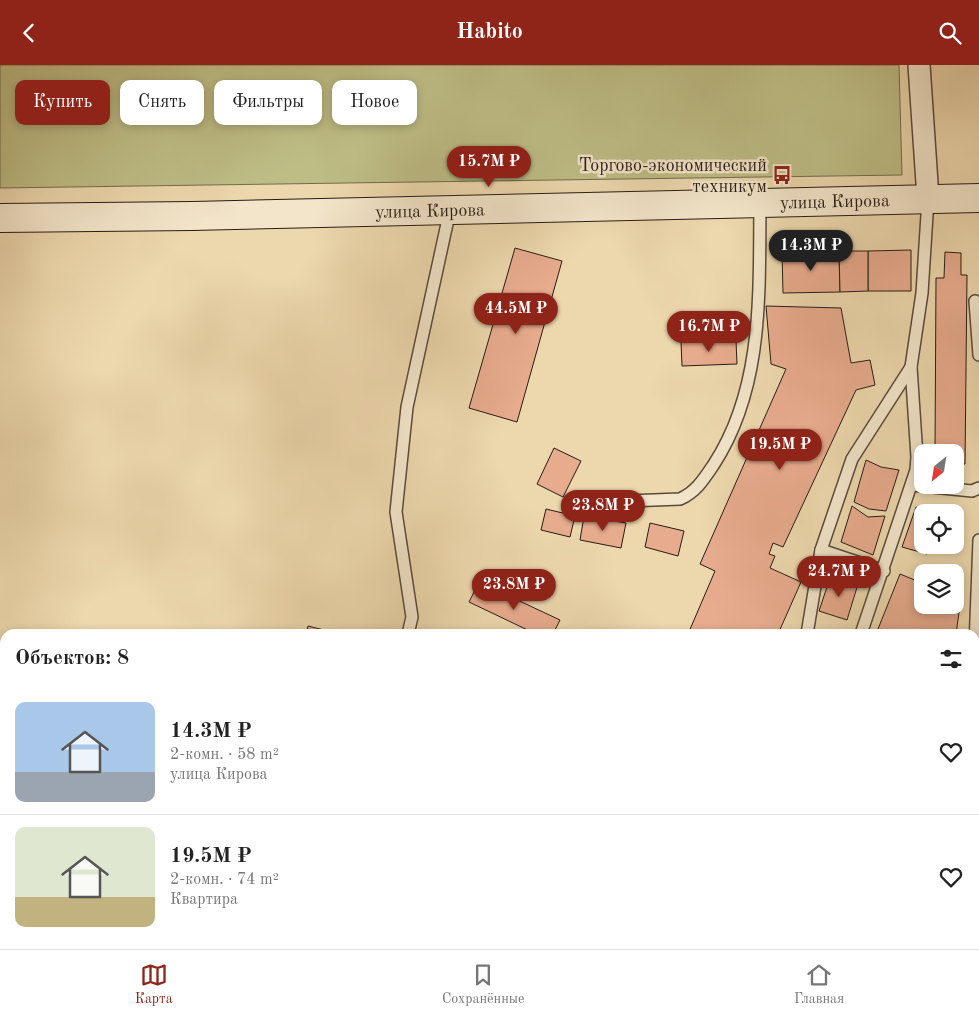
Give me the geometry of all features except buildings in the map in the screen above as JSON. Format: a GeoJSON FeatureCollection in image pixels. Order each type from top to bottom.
{"type":"FeatureCollection","features":[{"type":"Feature","properties":{"kind":"main road","name":"улица Кирова"},"geometry":{"type":"LineString","coordinates":[[0,218],[979,198]]}},
{"type":"Feature","properties":{"kind":"street"},"geometry":{"type":"LineString","coordinates":[[919,65],[928,198]]}},
{"type":"Feature","properties":{"kind":"lane"},"geometry":{"type":"LineString","coordinates":[[863,629],[912,485],[917,457],[911,367],[922,293],[928,198]]}},
{"type":"Feature","properties":{"kind":"lane"},"geometry":{"type":"LineString","coordinates":[[576,503],[680,499],[690,495],[701,483],[722,451],[737,423],[754,353],[760,271],[760,203]]}},
{"type":"Feature","properties":{"kind":"lane"},"geometry":{"type":"LineString","coordinates":[[409,629],[412,617],[396,512],[407,407],[450,210]]}},
{"type":"Feature","properties":{"kind":"lane"},"geometry":{"type":"LineString","coordinates":[[975,301],[979,355]]}},
{"type":"Feature","properties":{"kind":"lane"},"geometry":{"type":"LineString","coordinates":[[808,629],[821,550],[852,459],[911,367]]}},
{"type":"Feature","properties":{"kind":"lane"},"geometry":{"type":"LineString","coordinates":[[912,485],[972,491],[979,487]]}},
{"type":"Feature","properties":{"kind":"lane"},"geometry":{"type":"LineString","coordinates":[[976,629],[979,540]]}},
{"type":"Feature","properties":{"kind":"lane"},"geometry":{"type":"LineString","coordinates":[[821,550],[884,571]]}},
{"type":"Feature","properties":{"kind":"shaded area"},"geometry":{"type":"Polygon","coordinates":[[[0,65],[899,65],[902,175],[0,188],[0,65]]]}},
{"type":"Feature","properties":{"kind":"place","name":"Торгово-экономический техникум"},"geometry":{"type":"Point","coordinates":[782,175]}}]}
